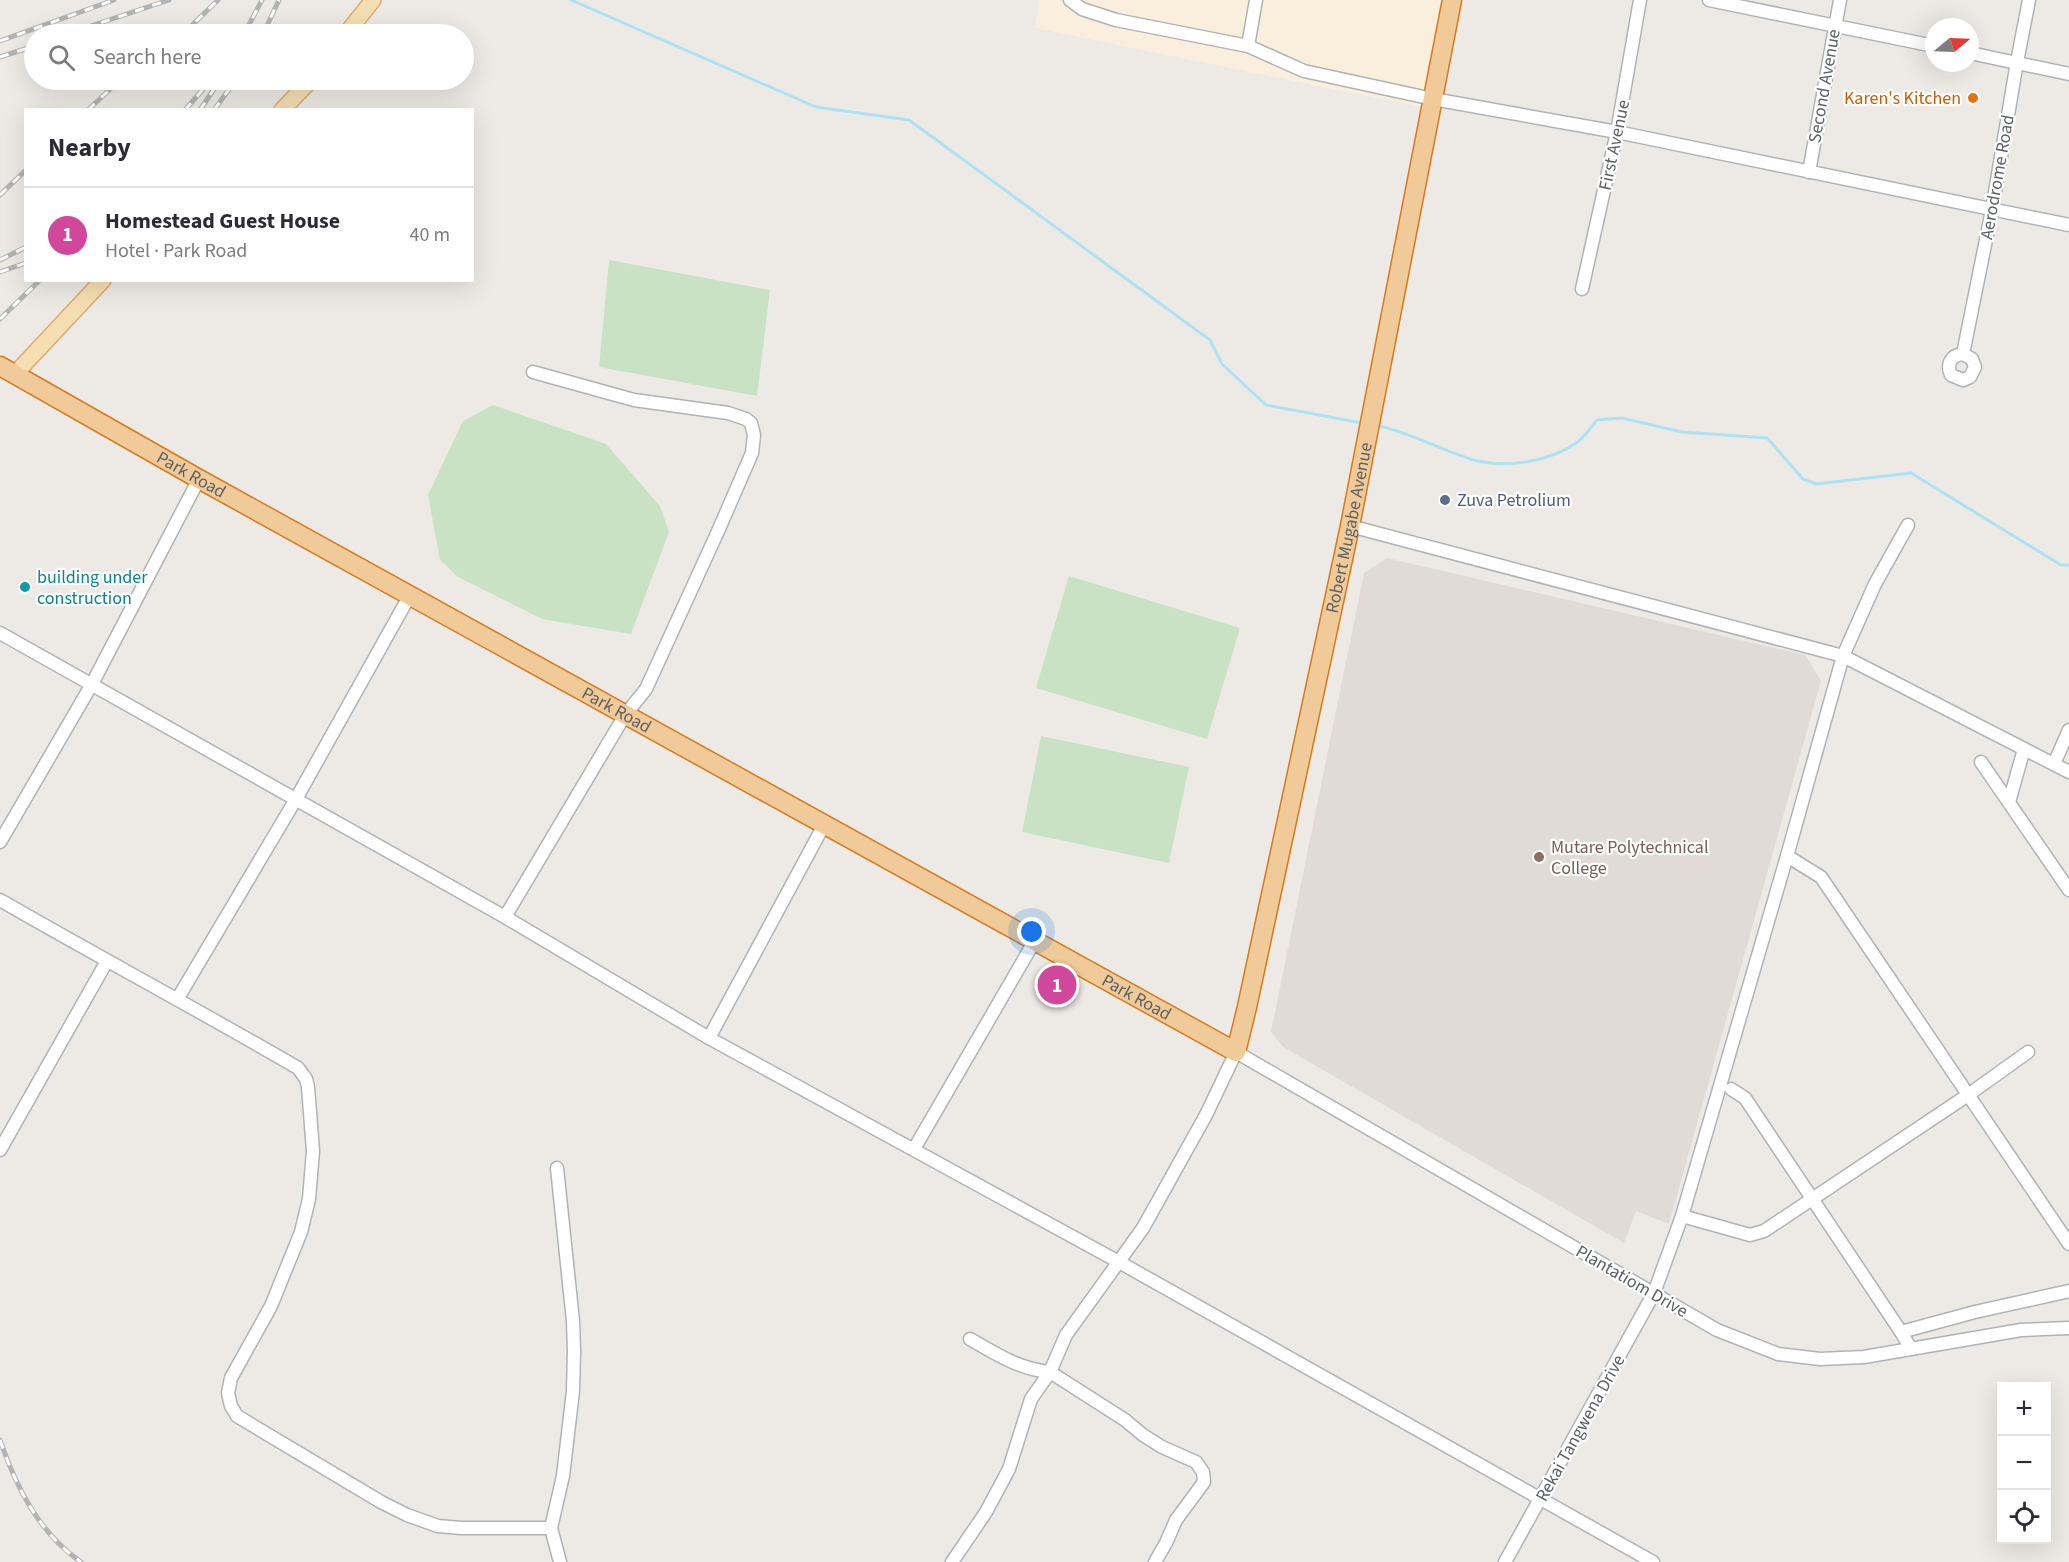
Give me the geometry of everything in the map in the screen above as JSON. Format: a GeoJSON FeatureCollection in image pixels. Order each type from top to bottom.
{"type":"FeatureCollection","features":[{"type":"Feature","properties":{"kind":"highway","name":"Robert Mugabe Avenue"},"geometry":{"type":"LineString","coordinates":[[1236,1052],[1250,996],[1350,526],[1452,0]]}},
{"type":"Feature","properties":{"kind":"highway","name":"Park Road"},"geometry":{"type":"LineString","coordinates":[[7,370],[199,479],[1236,1052]]}},
{"type":"Feature","properties":{"kind":"main road"},"geometry":{"type":"LineString","coordinates":[[354,24],[373,0]]}},
{"type":"Feature","properties":{"kind":"main road"},"geometry":{"type":"LineString","coordinates":[[284,108],[301,90]]}},
{"type":"Feature","properties":{"kind":"main road"},"geometry":{"type":"LineString","coordinates":[[7,370],[102,282]]}},
{"type":"Feature","properties":{"kind":"street"},"geometry":{"type":"LineString","coordinates":[[1070,0],[1082,9],[1116,20],[1248,46],[1304,71],[1432,99],[1617,132],[2069,225]]}},
{"type":"Feature","properties":{"kind":"street"},"geometry":{"type":"LineString","coordinates":[[1248,46],[1256,0]]}},
{"type":"Feature","properties":{"kind":"street","name":"First Avenue"},"geometry":{"type":"LineString","coordinates":[[1582,289],[1617,132],[1640,0]]}},
{"type":"Feature","properties":{"kind":"street"},"geometry":{"type":"LineString","coordinates":[[1709,0],[1925,44]]}},
{"type":"Feature","properties":{"kind":"street","name":"Second Avenue"},"geometry":{"type":"LineString","coordinates":[[1809,172],[1840,0]]}},
{"type":"Feature","properties":{"kind":"street","name":"Aerodrome Road"},"geometry":{"type":"LineString","coordinates":[[1963,354],[1992,210],[2029,0]]}},
{"type":"Feature","properties":{"kind":"street"},"geometry":{"type":"LineString","coordinates":[[1979,55],[2069,74]]}},
{"type":"Feature","properties":{"kind":"street"},"geometry":{"type":"LineString","coordinates":[[505,917],[625,715],[646,689],[752,453],[754,435],[751,423],[728,413],[634,400],[533,372]]}},
{"type":"Feature","properties":{"kind":"street"},"geometry":{"type":"LineString","coordinates":[[0,842],[92,684],[199,479]]}},
{"type":"Feature","properties":{"kind":"street","name":"Rekai Tangwena Drive"},"geometry":{"type":"LineString","coordinates":[[1505,1562],[1654,1293],[1682,1216],[1843,656],[1875,584],[1908,525]]}},
{"type":"Feature","properties":{"kind":"street"},"geometry":{"type":"LineString","coordinates":[[1350,526],[1843,656],[2069,772]]}},
{"type":"Feature","properties":{"kind":"street"},"geometry":{"type":"LineString","coordinates":[[178,998],[296,799],[410,594]]}},
{"type":"Feature","properties":{"kind":"street"},"geometry":{"type":"LineString","coordinates":[[0,633],[505,917],[710,1038],[1119,1262],[1653,1562]]}},
{"type":"Feature","properties":{"kind":"street"},"geometry":{"type":"LineString","coordinates":[[2055,764],[2069,730]]}},
{"type":"Feature","properties":{"kind":"street"},"geometry":{"type":"LineString","coordinates":[[2009,802],[2024,749]]}},
{"type":"Feature","properties":{"kind":"street"},"geometry":{"type":"LineString","coordinates":[[1981,762],[2069,890]]}},
{"type":"Feature","properties":{"kind":"street"},"geometry":{"type":"LineString","coordinates":[[710,1038],[824,825]]}},
{"type":"Feature","properties":{"kind":"street"},"geometry":{"type":"LineString","coordinates":[[1787,856],[1821,877],[2069,1244]]}},
{"type":"Feature","properties":{"kind":"street"},"geometry":{"type":"LineString","coordinates":[[0,900],[107,961],[178,998],[298,1068],[306,1079],[313,1151],[309,1199],[301,1232],[271,1306],[231,1378],[228,1393],[231,1406],[237,1416],[381,1502],[407,1515],[438,1526],[551,1527]]}},
{"type":"Feature","properties":{"kind":"street"},"geometry":{"type":"LineString","coordinates":[[914,1149],[1034,942]]}},
{"type":"Feature","properties":{"kind":"street"},"geometry":{"type":"LineString","coordinates":[[0,1150],[107,961]]}},
{"type":"Feature","properties":{"kind":"street"},"geometry":{"type":"LineString","coordinates":[[952,1562],[986,1512],[1009,1469],[1031,1399],[1050,1372],[1066,1335],[1143,1228],[1206,1115],[1236,1052]]}},
{"type":"Feature","properties":{"kind":"street","name":"Plantatiom Drive"},"geometry":{"type":"LineString","coordinates":[[1236,1052],[1717,1330],[1778,1354],[1820,1359],[1864,1357],[2021,1330],[2069,1328]]}},
{"type":"Feature","properties":{"kind":"street"},"geometry":{"type":"LineString","coordinates":[[1682,1216],[1750,1234],[1764,1231],[1968,1095],[2028,1052]]}},
{"type":"Feature","properties":{"kind":"street"},"geometry":{"type":"LineString","coordinates":[[1731,1089],[1745,1098],[1911,1349]]}},
{"type":"Feature","properties":{"kind":"street"},"geometry":{"type":"LineString","coordinates":[[557,1168],[573,1321],[574,1361],[573,1391],[563,1476],[551,1527],[560,1562]]}},
{"type":"Feature","properties":{"kind":"street"},"geometry":{"type":"LineString","coordinates":[[1901,1332],[1975,1312],[2069,1291]]}},
{"type":"Feature","properties":{"kind":"street"},"geometry":{"type":"LineString","coordinates":[[970,1339],[1006,1361],[1050,1372],[1125,1419],[1152,1441],[1196,1462],[1203,1472],[1204,1482],[1176,1520],[1155,1562]]}},
{"type":"Feature","properties":{"kind":"shaded area"},"geometry":{"type":"Polygon","coordinates":[[[1040,0],[1458,0],[1436,110],[1035,28],[1040,0]]]}},
{"type":"Feature","properties":{"kind":"shaded area","name":"Mutare Polytechnical College"},"geometry":{"type":"Polygon","coordinates":[[[1387,558],[1805,655],[1821,681],[1669,1224],[1636,1211],[1624,1243],[1283,1047],[1271,1032],[1364,573],[1387,558]]]}},
{"type":"Feature","properties":{"kind":"green space"},"geometry":{"type":"Polygon","coordinates":[[[609,260],[770,290],[757,396],[599,367],[609,260]]]}},
{"type":"Feature","properties":{"kind":"green space"},"geometry":{"type":"Polygon","coordinates":[[[493,405],[606,444],[660,506],[669,532],[631,634],[542,619],[458,577],[440,560],[428,495],[463,421],[493,405]]]}},
{"type":"Feature","properties":{"kind":"green space"},"geometry":{"type":"Polygon","coordinates":[[[1069,576],[1240,628],[1207,739],[1036,688],[1069,576]]]}},
{"type":"Feature","properties":{"kind":"green space"},"geometry":{"type":"Polygon","coordinates":[[[1041,736],[1189,767],[1169,863],[1022,832],[1041,736]]]}},
{"type":"Feature","properties":{"kind":"waterway"},"geometry":{"type":"LineString","coordinates":[[571,0],[816,107],[909,120],[1210,340],[1222,364],[1266,405],[1362,423]]}},
{"type":"Feature","properties":{"kind":"waterway"},"geometry":{"type":"LineString","coordinates":[[1375,425],[1474,460],[1501,464],[1529,461],[1556,454],[1579,441],[1597,420],[1622,418],[1682,432],[1767,438],[1803,479],[1816,484],[1911,473],[2061,565],[2069,565]]}},
{"type":"Feature","properties":{"kind":"railway"},"geometry":{"type":"LineString","coordinates":[[47,24],[114,0]]}},
{"type":"Feature","properties":{"kind":"railway"},"geometry":{"type":"LineString","coordinates":[[97,24],[169,0]]}},
{"type":"Feature","properties":{"kind":"railway"},"geometry":{"type":"LineString","coordinates":[[193,24],[218,0]]}},
{"type":"Feature","properties":{"kind":"railway"},"geometry":{"type":"LineString","coordinates":[[249,24],[262,0]]}},
{"type":"Feature","properties":{"kind":"railway"},"geometry":{"type":"LineString","coordinates":[[268,24],[279,0]]}},
{"type":"Feature","properties":{"kind":"railway"},"geometry":{"type":"LineString","coordinates":[[0,41],[24,32]]}},
{"type":"Feature","properties":{"kind":"railway"},"geometry":{"type":"LineString","coordinates":[[0,57],[24,49]]}},
{"type":"Feature","properties":{"kind":"railway"},"geometry":{"type":"LineString","coordinates":[[90,108],[109,90]]}},
{"type":"Feature","properties":{"kind":"railway"},"geometry":{"type":"LineString","coordinates":[[187,108],[202,90]]}},
{"type":"Feature","properties":{"kind":"railway"},"geometry":{"type":"LineString","coordinates":[[201,108],[213,90]]}},
{"type":"Feature","properties":{"kind":"railway"},"geometry":{"type":"LineString","coordinates":[[215,108],[229,90]]}},
{"type":"Feature","properties":{"kind":"railway"},"geometry":{"type":"LineString","coordinates":[[0,195],[24,172]]}},
{"type":"Feature","properties":{"kind":"railway"},"geometry":{"type":"LineString","coordinates":[[0,260],[24,248]]}},
{"type":"Feature","properties":{"kind":"railway"},"geometry":{"type":"LineString","coordinates":[[0,272],[24,264]]}},
{"type":"Feature","properties":{"kind":"railway"},"geometry":{"type":"LineString","coordinates":[[0,319],[38,282]]}},
{"type":"Feature","properties":{"kind":"railway"},"geometry":{"type":"LineString","coordinates":[[0,1440],[31,1508],[53,1537],[81,1562]]}},
{"type":"Feature","properties":{"kind":"place","name":"Karen's Kitchen"},"geometry":{"type":"Point","coordinates":[1973,98]}},
{"type":"Feature","properties":{"kind":"place","name":"Zuva Petrolium"},"geometry":{"type":"Point","coordinates":[1445,500]}},
{"type":"Feature","properties":{"kind":"place","name":"building under construction"},"geometry":{"type":"Point","coordinates":[25,587]}},
{"type":"Feature","properties":{"kind":"place","name":"Mutare Polytechnical College"},"geometry":{"type":"Point","coordinates":[1539,857]}},
{"type":"Feature","properties":{"kind":"place","name":"Homestead Guest House"},"geometry":{"type":"Point","coordinates":[1057,985]}}]}
